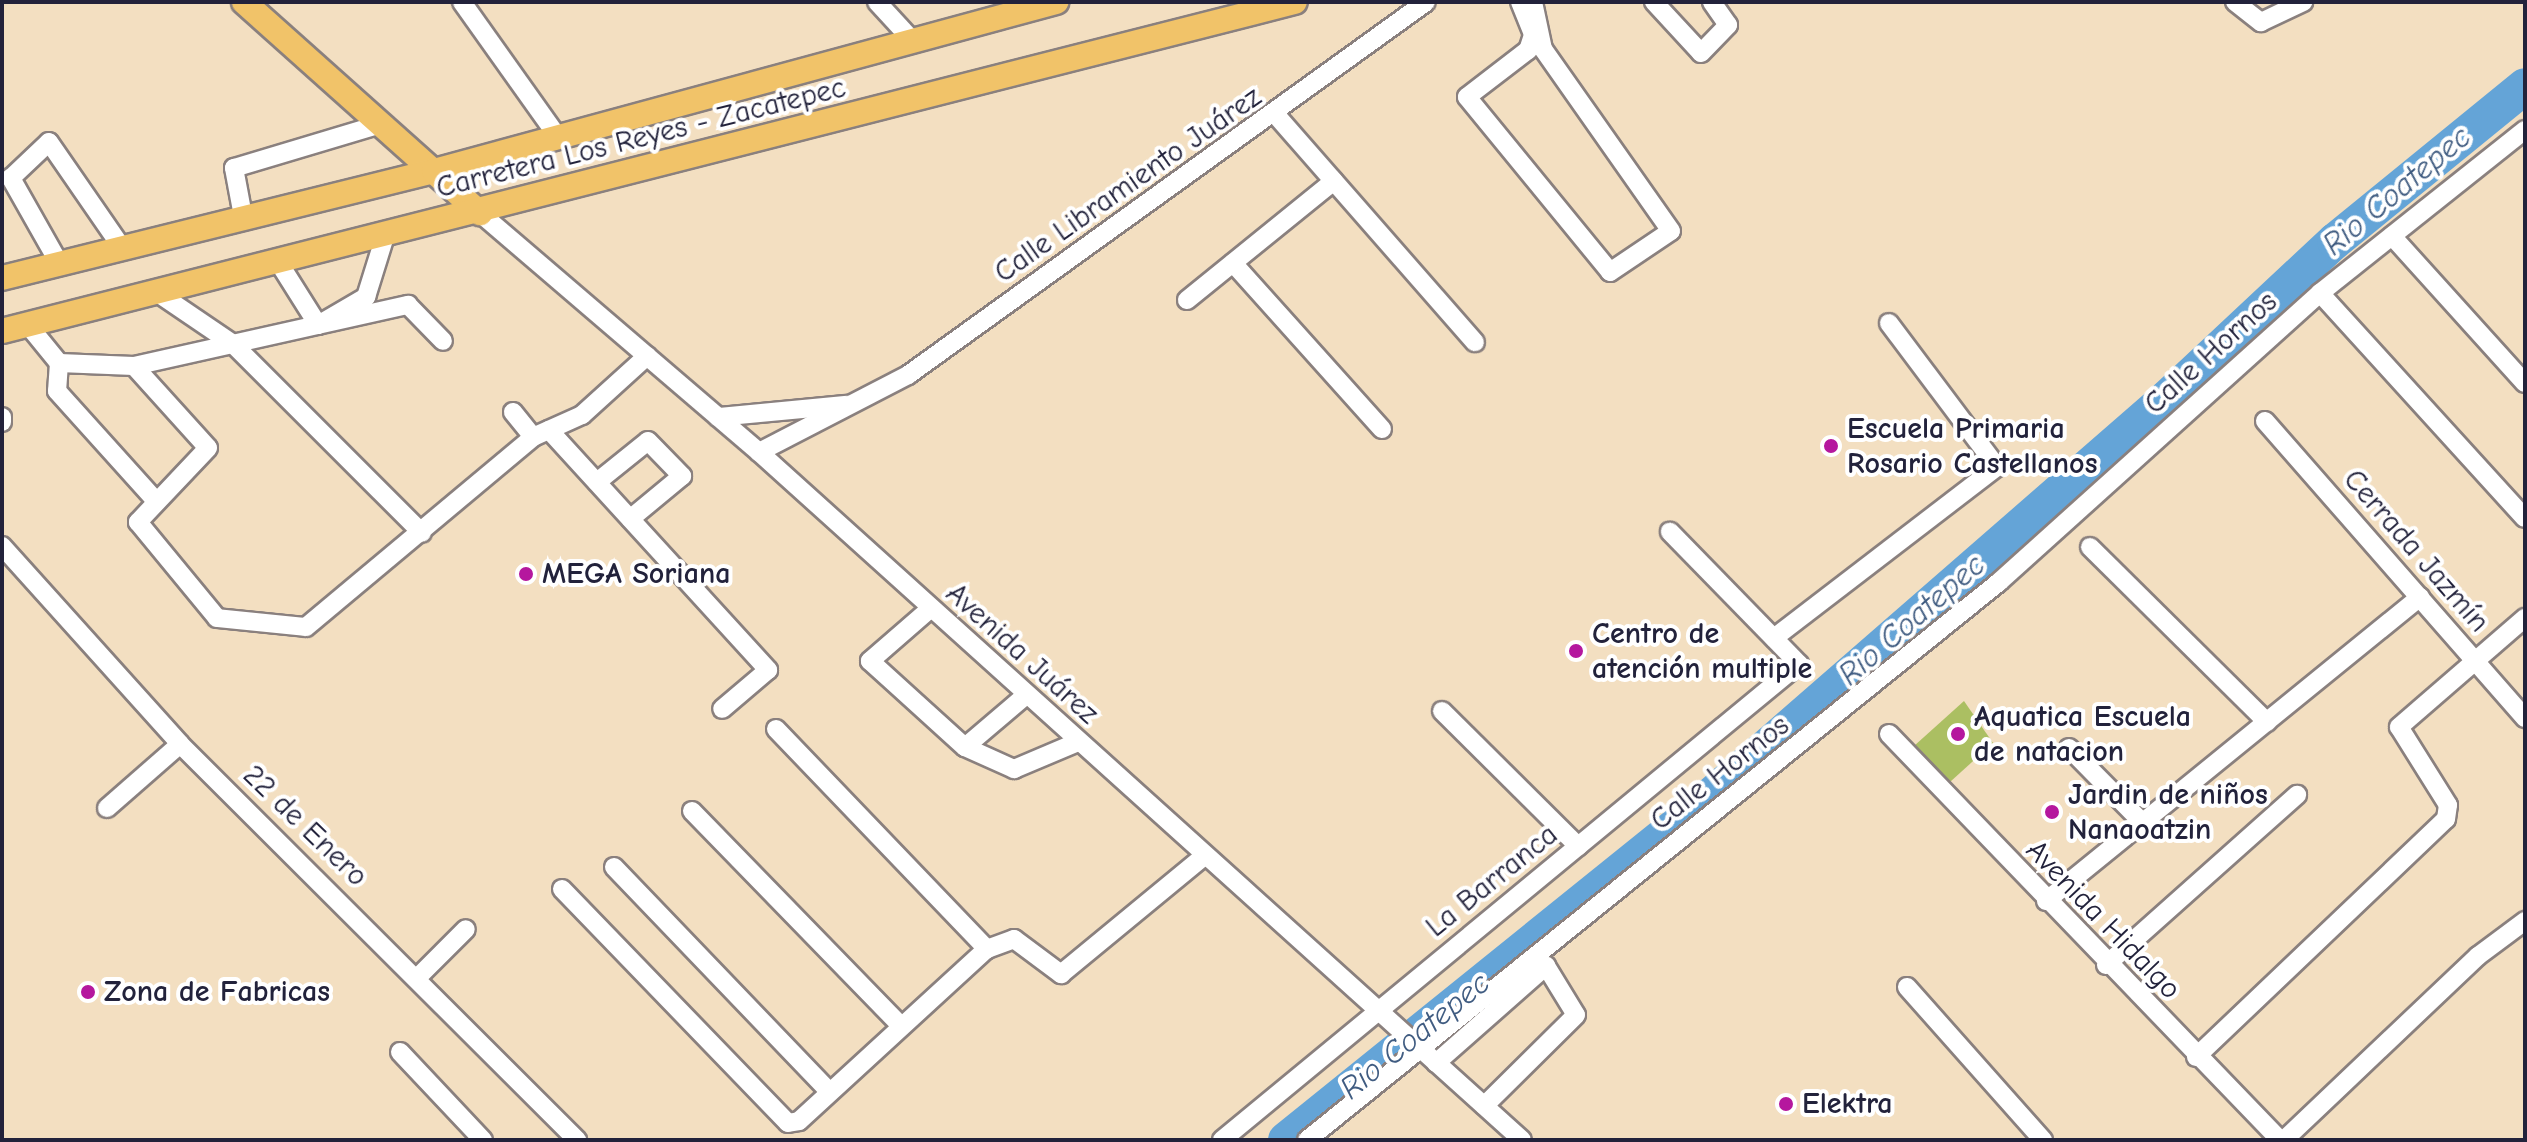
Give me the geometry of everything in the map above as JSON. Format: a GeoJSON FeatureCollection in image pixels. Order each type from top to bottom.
{"type":"FeatureCollection","features":[{"type":"Feature","properties":{"kind":"main road"},"geometry":{"type":"LineString","coordinates":[[244,2],[480,213]]}},
{"type":"Feature","properties":{"kind":"main road","name":"Carretera Los Reyes - Zacatepec"},"geometry":{"type":"LineString","coordinates":[[2,278],[434,171],[1056,2]]}},
{"type":"Feature","properties":{"kind":"main road","name":"Carretera Los Reyes - Zacatepec"},"geometry":{"type":"LineString","coordinates":[[2,331],[480,213],[1295,2]]}},
{"type":"Feature","properties":{"kind":"street"},"geometry":{"type":"LineString","coordinates":[[462,2],[558,137]]}},
{"type":"Feature","properties":{"kind":"street"},"geometry":{"type":"LineString","coordinates":[[877,2],[912,40]]}},
{"type":"Feature","properties":{"kind":"street","name":"Calle Libramiento Juárez"},"geometry":{"type":"LineString","coordinates":[[759,452],[908,375],[1276,115],[1426,2]]}},
{"type":"Feature","properties":{"kind":"street"},"geometry":{"type":"LineString","coordinates":[[1520,2],[1533,35],[1528,50],[1467,97],[1610,272],[1671,231],[1543,49],[1533,2]]}},
{"type":"Feature","properties":{"kind":"street"},"geometry":{"type":"LineString","coordinates":[[1654,2],[1701,53],[1728,25],[1712,2]]}},
{"type":"Feature","properties":{"kind":"street"},"geometry":{"type":"LineString","coordinates":[[2235,2],[2261,22],[2303,2]]}},
{"type":"Feature","properties":{"kind":"street"},"geometry":{"type":"LineString","coordinates":[[1276,115],[1475,342]]}},
{"type":"Feature","properties":{"kind":"street"},"geometry":{"type":"LineString","coordinates":[[243,216],[234,168],[381,124]]}},
{"type":"Feature","properties":{"kind":"street","name":"Calle Hornos"},"geometry":{"type":"LineString","coordinates":[[1307,1140],[1418,1046],[1999,582],[2320,293],[2525,130]]}},
{"type":"Feature","properties":{"kind":"street"},"geometry":{"type":"LineString","coordinates":[[59,263],[11,178],[49,142],[122,248]]}},
{"type":"Feature","properties":{"kind":"street"},"geometry":{"type":"LineString","coordinates":[[1187,300],[1334,181]]}},
{"type":"Feature","properties":{"kind":"street","name":"Avenida Juárez"},"geometry":{"type":"LineString","coordinates":[[480,213],[759,452],[1203,857],[1522,1140]]}},
{"type":"Feature","properties":{"kind":"street"},"geometry":{"type":"LineString","coordinates":[[318,325],[366,297],[385,236]]}},
{"type":"Feature","properties":{"kind":"street"},"geometry":{"type":"LineString","coordinates":[[2392,236],[2525,383]]}},
{"type":"Feature","properties":{"kind":"street"},"geometry":{"type":"LineString","coordinates":[[279,263],[318,325]]}},
{"type":"Feature","properties":{"kind":"street"},"geometry":{"type":"LineString","coordinates":[[1233,263],[1382,429]]}},
{"type":"Feature","properties":{"kind":"street"},"geometry":{"type":"LineString","coordinates":[[158,293],[233,344],[422,533]]}},
{"type":"Feature","properties":{"kind":"street"},"geometry":{"type":"LineString","coordinates":[[2320,293],[2525,518]]}},
{"type":"Feature","properties":{"kind":"street"},"geometry":{"type":"LineString","coordinates":[[59,363],[134,366],[408,305],[443,341]]}},
{"type":"Feature","properties":{"kind":"street"},"geometry":{"type":"LineString","coordinates":[[1670,532],[1774,638],[1997,467],[1889,323]]}},
{"type":"Feature","properties":{"kind":"street"},"geometry":{"type":"LineString","coordinates":[[28,325],[59,363],[57,391],[155,500]]}},
{"type":"Feature","properties":{"kind":"street"},"geometry":{"type":"LineString","coordinates":[[134,366],[208,448],[155,500],[138,522],[144,536],[217,618],[306,627],[541,433],[582,415],[647,356]]}},
{"type":"Feature","properties":{"kind":"street","name":"Calle Libramiento Juárez"},"geometry":{"type":"LineString","coordinates":[[718,417],[856,404]]}},
{"type":"Feature","properties":{"kind":"street"},"geometry":{"type":"LineString","coordinates":[[513,412],[597,482],[768,670],[722,709]]}},
{"type":"Feature","properties":{"kind":"street","name":"Cerrada Jazmín"},"geometry":{"type":"LineString","coordinates":[[2265,421],[2525,718]]}},
{"type":"Feature","properties":{"kind":"street"},"geometry":{"type":"LineString","coordinates":[[597,482],[648,441],[682,476],[630,519]]}},
{"type":"Feature","properties":{"kind":"street","name":"22 de Enero"},"geometry":{"type":"LineString","coordinates":[[2,546],[180,744],[419,976],[568,1137]]}},
{"type":"Feature","properties":{"kind":"street"},"geometry":{"type":"LineString","coordinates":[[2090,547],[2267,722]]}},
{"type":"Feature","properties":{"kind":"street"},"geometry":{"type":"LineString","coordinates":[[2046,901],[2420,597]]}},
{"type":"Feature","properties":{"kind":"street"},"geometry":{"type":"LineString","coordinates":[[931,608],[870,661],[965,747],[1014,769],[1078,742]]}},
{"type":"Feature","properties":{"kind":"street"},"geometry":{"type":"LineString","coordinates":[[2196,1057],[2446,819],[2448,805],[2399,734],[2402,722],[2525,618]]}},
{"type":"Feature","properties":{"kind":"street","name":"La Barranca"},"geometry":{"type":"LineString","coordinates":[[1222,1140],[1799,664],[1774,638]]}},
{"type":"Feature","properties":{"kind":"street"},"geometry":{"type":"LineString","coordinates":[[965,747],[1026,695]]}},
{"type":"Feature","properties":{"kind":"street"},"geometry":{"type":"LineString","coordinates":[[1442,711],[1578,846]]}},
{"type":"Feature","properties":{"kind":"street"},"geometry":{"type":"LineString","coordinates":[[776,729],[987,949]]}},
{"type":"Feature","properties":{"kind":"street","name":"Avenida Hidalgo"},"geometry":{"type":"LineString","coordinates":[[1889,734],[2106,965],[2282,1140]]}},
{"type":"Feature","properties":{"kind":"street"},"geometry":{"type":"LineString","coordinates":[[107,808],[180,744]]}},
{"type":"Feature","properties":{"kind":"street"},"geometry":{"type":"LineString","coordinates":[[2069,748],[2143,823]]}},
{"type":"Feature","properties":{"kind":"street"},"geometry":{"type":"LineString","coordinates":[[2106,965],[2297,795]]}},
{"type":"Feature","properties":{"kind":"street"},"geometry":{"type":"LineString","coordinates":[[692,811],[901,1026]]}},
{"type":"Feature","properties":{"kind":"street"},"geometry":{"type":"LineString","coordinates":[[562,889],[777,1117],[799,1121],[987,949],[1014,939],[1061,974],[1203,857]]}},
{"type":"Feature","properties":{"kind":"street"},"geometry":{"type":"LineString","coordinates":[[614,867],[829,1091]]}},
{"type":"Feature","properties":{"kind":"street"},"geometry":{"type":"LineString","coordinates":[[2282,1140],[2478,956],[2525,921]]}},
{"type":"Feature","properties":{"kind":"street"},"geometry":{"type":"LineString","coordinates":[[419,976],[466,929]]}},
{"type":"Feature","properties":{"kind":"street"},"geometry":{"type":"LineString","coordinates":[[1436,1063],[1546,966],[1576,1015],[1484,1106]]}},
{"type":"Feature","properties":{"kind":"street"},"geometry":{"type":"LineString","coordinates":[[1907,987],[2043,1140]]}},
{"type":"Feature","properties":{"kind":"street"},"geometry":{"type":"LineString","coordinates":[[400,1052],[483,1140]]}},
{"type":"Feature","properties":{"kind":"green space","name":"Aquatica Escuela de natacion"},"geometry":{"type":"Polygon","coordinates":[[[1964,701],[1993,743],[1950,782],[1914,746],[1964,701]]]}},
{"type":"Feature","properties":{"kind":"waterway","name":"Rio Coatepec"},"geometry":{"type":"LineString","coordinates":[[1286,1140],[1677,825],[2167,398],[2335,241],[2525,86]]}},
{"type":"Feature","properties":{"kind":"place","name":"Escuela Primaria Rosario Castellanos"},"geometry":{"type":"Point","coordinates":[1831,446]}},
{"type":"Feature","properties":{"kind":"place","name":"MEGA Soriana"},"geometry":{"type":"Point","coordinates":[526,574]}},
{"type":"Feature","properties":{"kind":"place","name":"Centro de atención multiple"},"geometry":{"type":"Point","coordinates":[1576,651]}},
{"type":"Feature","properties":{"kind":"place","name":"Aquatica Escuela de natacion"},"geometry":{"type":"Point","coordinates":[1958,734]}},
{"type":"Feature","properties":{"kind":"place","name":"Jardin de niños Nanaoatzin"},"geometry":{"type":"Point","coordinates":[2052,812]}},
{"type":"Feature","properties":{"kind":"place","name":"Zona de Fabricas"},"geometry":{"type":"Point","coordinates":[88,992]}},
{"type":"Feature","properties":{"kind":"place","name":"Elektra"},"geometry":{"type":"Point","coordinates":[1786,1104]}}]}
